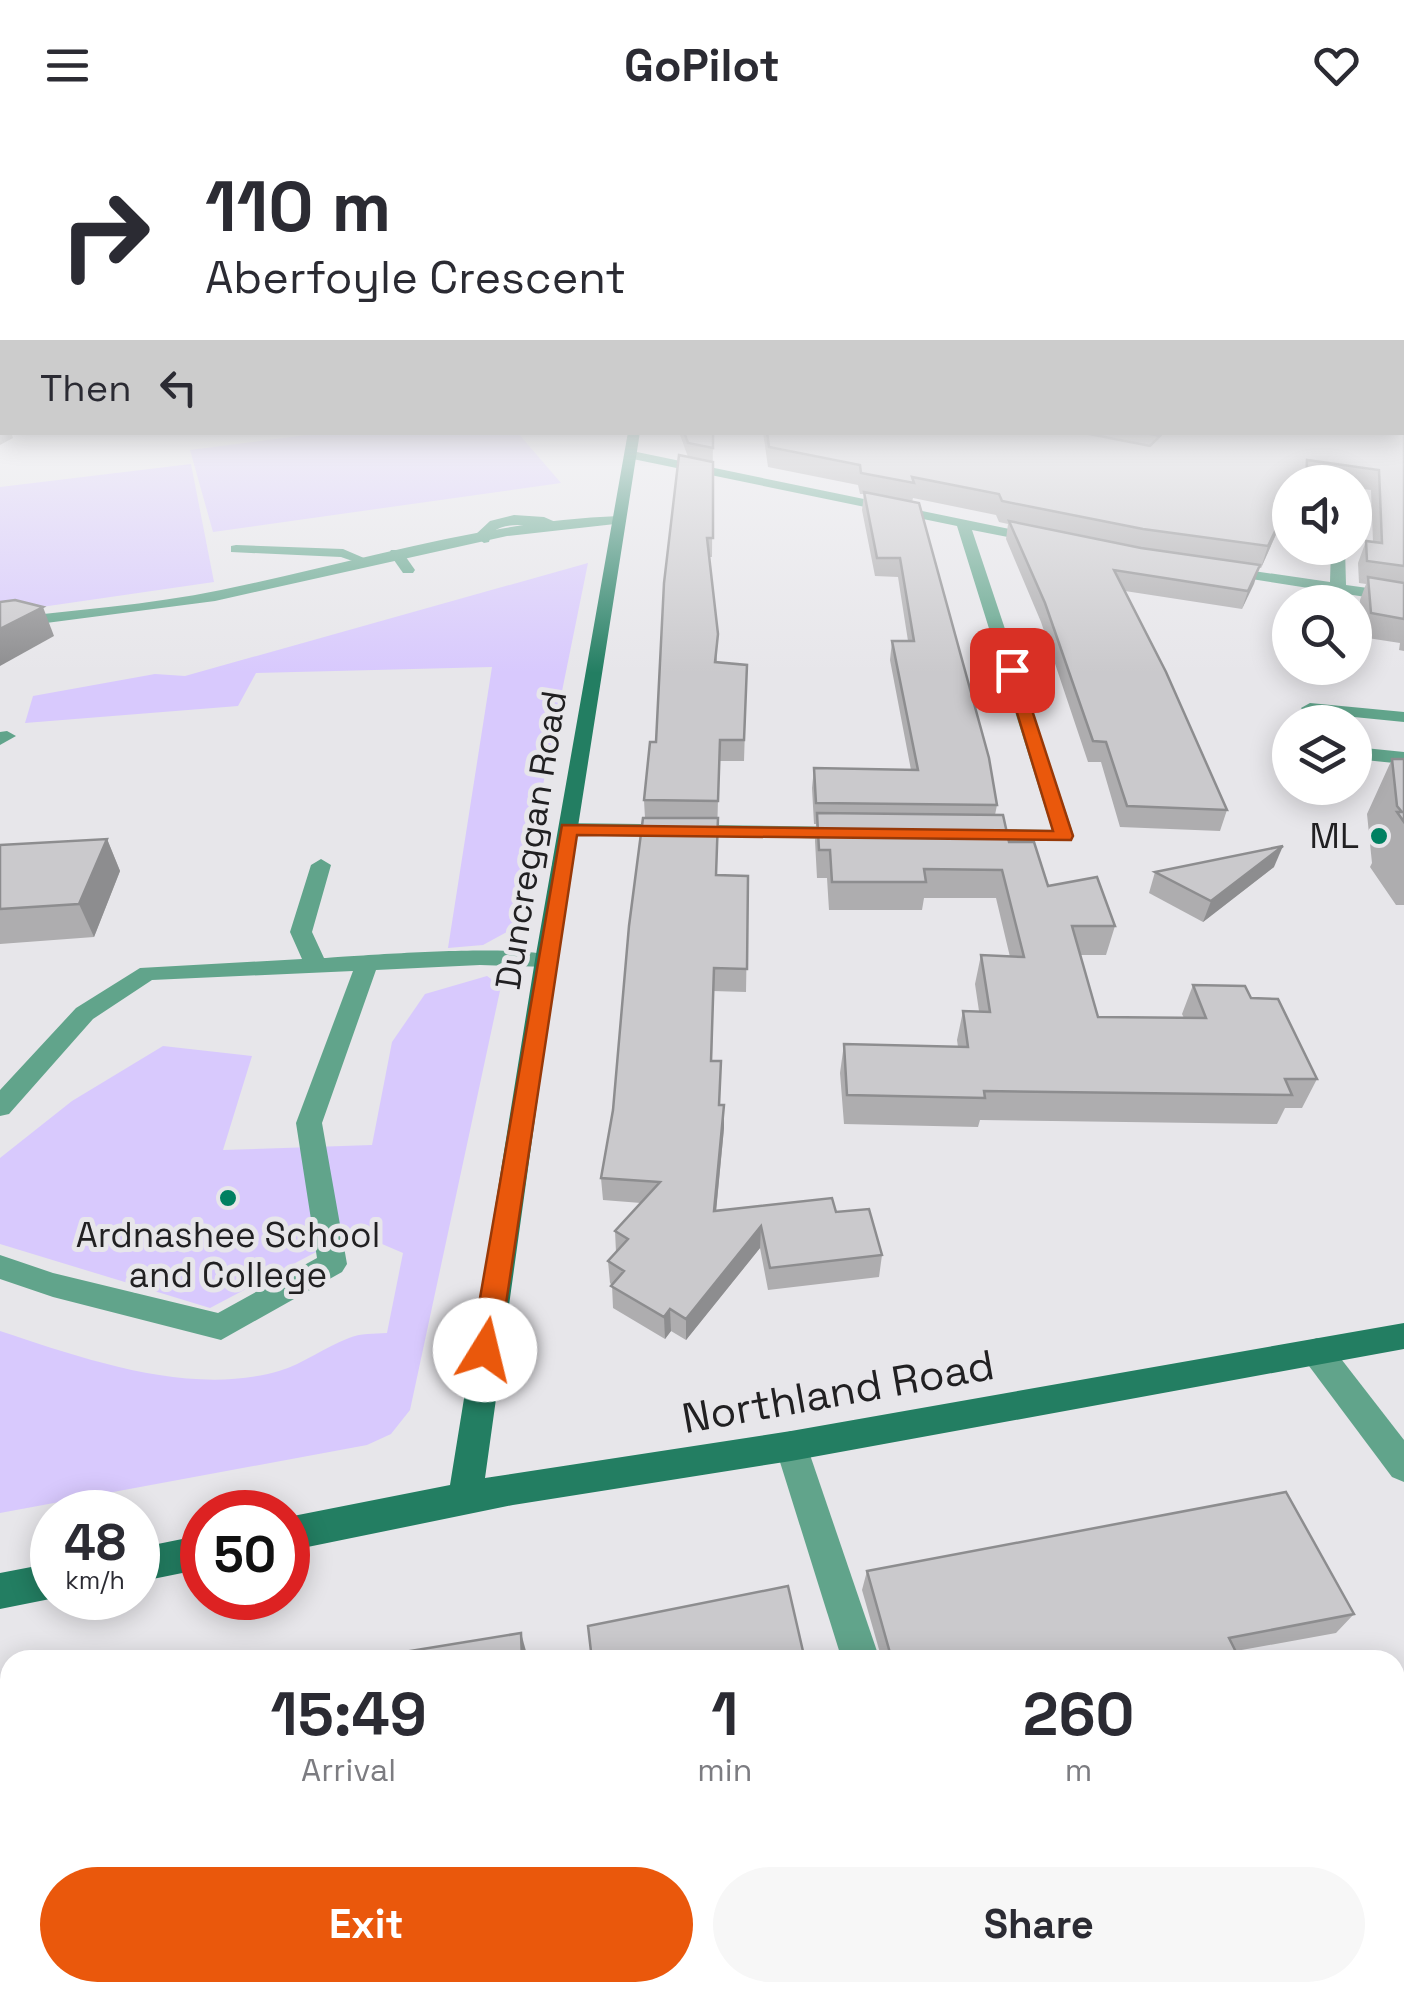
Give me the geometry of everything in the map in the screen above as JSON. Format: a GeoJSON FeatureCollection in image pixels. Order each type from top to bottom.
{"type":"FeatureCollection","features":[{"type":"Feature","properties":{"kind":"main road","name":"Duncreggan Road"},"geometry":{"type":"LineString","coordinates":[[466,1498],[546,960],[623,498]]}},
{"type":"Feature","properties":{"kind":"main road","name":"Northland Road"},"geometry":{"type":"LineString","coordinates":[[310,1530],[466,1498],[791,1446],[1404,1336]]}},
{"type":"Feature","properties":{"kind":"main road"},"geometry":{"type":"LineString","coordinates":[[0,1591],[30,1586]]}},
{"type":"Feature","properties":{"kind":"street"},"geometry":{"type":"LineString","coordinates":[[861,498],[1064,544]]}},
{"type":"Feature","properties":{"kind":"street"},"geometry":{"type":"LineString","coordinates":[[482,538],[484,530],[506,521],[526,519],[552,524]]}},
{"type":"Feature","properties":{"kind":"street"},"geometry":{"type":"LineString","coordinates":[[0,624],[216,596],[364,561],[552,524],[619,520]]}},
{"type":"Feature","properties":{"kind":"street"},"geometry":{"type":"LineString","coordinates":[[945,835],[1064,836],[964,523]]}},
{"type":"Feature","properties":{"kind":"street"},"geometry":{"type":"LineString","coordinates":[[236,549],[343,553],[364,561]]}},
{"type":"Feature","properties":{"kind":"street"},"geometry":{"type":"LineString","coordinates":[[393,555],[408,570]]}},
{"type":"Feature","properties":{"kind":"street"},"geometry":{"type":"LineString","coordinates":[[1210,569],[1318,585]]}},
{"type":"Feature","properties":{"kind":"street"},"geometry":{"type":"LineString","coordinates":[[1372,593],[1404,598]]}},
{"type":"Feature","properties":{"kind":"street"},"geometry":{"type":"LineString","coordinates":[[1372,714],[1404,717]]}},
{"type":"Feature","properties":{"kind":"street"},"geometry":{"type":"LineString","coordinates":[[1372,755],[1404,758]]}},
{"type":"Feature","properties":{"kind":"street"},"geometry":{"type":"LineString","coordinates":[[569,829],[866,834]]}},
{"type":"Feature","properties":{"kind":"street"},"geometry":{"type":"LineString","coordinates":[[317,966],[301,932],[320,865]]}},
{"type":"Feature","properties":{"kind":"street"},"geometry":{"type":"LineString","coordinates":[[0,1107],[86,1011],[114,988],[148,974],[546,960]]}},
{"type":"Feature","properties":{"kind":"street"},"geometry":{"type":"LineString","coordinates":[[0,1267],[53,1285],[222,1326],[332,1264],[309,1122],[367,964]]}},
{"type":"Feature","properties":{"kind":"street"},"geometry":{"type":"LineString","coordinates":[[1317,1352],[1404,1466]]}},
{"type":"Feature","properties":{"kind":"street"},"geometry":{"type":"LineString","coordinates":[[791,1446],[858,1650]]}},
{"type":"Feature","properties":{"kind":"shaded area"},"geometry":{"type":"Polygon","coordinates":[[[0,498],[198,498],[214,582],[0,613],[0,498]]]}},
{"type":"Feature","properties":{"kind":"shaded area"},"geometry":{"type":"Polygon","coordinates":[[[204,498],[452,498],[213,532],[204,498]]]}},
{"type":"Feature","properties":{"kind":"shaded area"},"geometry":{"type":"Polygon","coordinates":[[[588,563],[514,928],[483,945],[448,948],[492,667],[256,673],[238,706],[25,723],[33,696],[155,674],[185,676],[588,563]]]}},
{"type":"Feature","properties":{"kind":"shaded area"},"geometry":{"type":"Polygon","coordinates":[[[487,976],[501,986],[410,1410],[391,1434],[367,1445],[124,1490],[30,1490],[30,1507],[0,1513],[0,1331],[138,1371],[210,1380],[245,1378],[288,1368],[353,1336],[387,1333],[403,1253],[354,1232],[210,1308],[0,1244],[0,1158],[72,1101],[163,1046],[252,1056],[223,1150],[372,1145],[392,1042],[425,994],[487,976]]]}},
{"type":"Feature","properties":{"kind":"building"},"geometry":{"type":"Polygon","coordinates":[[[674,498],[713,498],[713,538],[707,538],[718,634],[715,662],[747,665],[744,740],[720,740],[718,801],[644,800],[650,742],[656,742],[664,583],[674,498]]]}},
{"type":"Feature","properties":{"kind":"building"},"geometry":{"type":"Polygon","coordinates":[[[865,498],[919,503],[989,758],[997,805],[816,803],[814,768],[918,770],[892,641],[914,641],[900,558],[877,558],[865,498]]]}},
{"type":"Feature","properties":{"kind":"building"},"geometry":{"type":"Polygon","coordinates":[[[1001,498],[1272,498],[1272,538],[1268,546],[1143,529],[1001,498]]]}},
{"type":"Feature","properties":{"kind":"building"},"geometry":{"type":"Polygon","coordinates":[[[1380,498],[1404,498],[1404,566],[1372,562],[1372,542],[1382,543],[1380,498]]]}},
{"type":"Feature","properties":{"kind":"building"},"geometry":{"type":"Polygon","coordinates":[[[1009,521],[1141,548],[1260,565],[1248,591],[1114,570],[1166,672],[1227,810],[1127,806],[1106,742],[1093,741],[1045,603],[1009,521]]]}},
{"type":"Feature","properties":{"kind":"building"},"geometry":{"type":"Polygon","coordinates":[[[1368,577],[1404,583],[1404,619],[1372,613],[1372,585],[1368,577]]]}},
{"type":"Feature","properties":{"kind":"building"},"geometry":{"type":"Polygon","coordinates":[[[15,600],[43,607],[0,629],[0,602],[15,600]]]}},
{"type":"Feature","properties":{"kind":"building"},"geometry":{"type":"Polygon","coordinates":[[[1392,759],[1404,759],[1404,822],[1397,812],[1402,812],[1397,806],[1392,759]]]}},
{"type":"Feature","properties":{"kind":"building"},"geometry":{"type":"Polygon","coordinates":[[[817,813],[1003,815],[1009,842],[1034,842],[1048,886],[1097,877],[1115,926],[1072,926],[1098,1017],[1206,1018],[1193,985],[1245,986],[1251,998],[1278,999],[1317,1079],[1285,1079],[1292,1095],[984,1091],[985,1098],[847,1095],[844,1044],[968,1047],[963,1011],[990,1012],[981,955],[1024,957],[1002,870],[924,869],[926,882],[832,882],[830,850],[819,850],[817,813]]]}},
{"type":"Feature","properties":{"kind":"building"},"geometry":{"type":"Polygon","coordinates":[[[643,818],[718,818],[716,875],[748,876],[747,969],[714,968],[711,1061],[721,1061],[719,1105],[724,1105],[714,1211],[832,1198],[836,1212],[869,1209],[882,1255],[770,1268],[761,1226],[686,1319],[670,1309],[664,1317],[611,1286],[624,1271],[608,1261],[628,1239],[615,1231],[660,1182],[601,1178],[613,1110],[643,818]]]}},
{"type":"Feature","properties":{"kind":"building"},"geometry":{"type":"Polygon","coordinates":[[[107,839],[79,904],[0,909],[0,845],[107,839]]]}},
{"type":"Feature","properties":{"kind":"building"},"geometry":{"type":"Polygon","coordinates":[[[1283,846],[1211,901],[1155,872],[1283,846]]]}},
{"type":"Feature","properties":{"kind":"building"},"geometry":{"type":"Polygon","coordinates":[[[1286,1492],[1354,1614],[1229,1638],[1235,1650],[889,1650],[867,1571],[1286,1492]]]}},
{"type":"Feature","properties":{"kind":"building"},"geometry":{"type":"Polygon","coordinates":[[[788,1586],[803,1650],[591,1650],[588,1626],[788,1586]]]}},
{"type":"Feature","properties":{"kind":"building"},"geometry":{"type":"Polygon","coordinates":[[[521,1633],[522,1650],[416,1650],[521,1633]]]}},
{"type":"Feature","properties":{"kind":"place","name":"ML"},"geometry":{"type":"Point","coordinates":[1379,836]}},
{"type":"Feature","properties":{"kind":"place","name":"Ardnashee School and College"},"geometry":{"type":"Point","coordinates":[228,1198]}},
{"type":"Feature","properties":{"kind":"route"},"geometry":{"type":"LineString","coordinates":[[485,1350],[569,829],[1064,836],[1012,670]]}}]}
